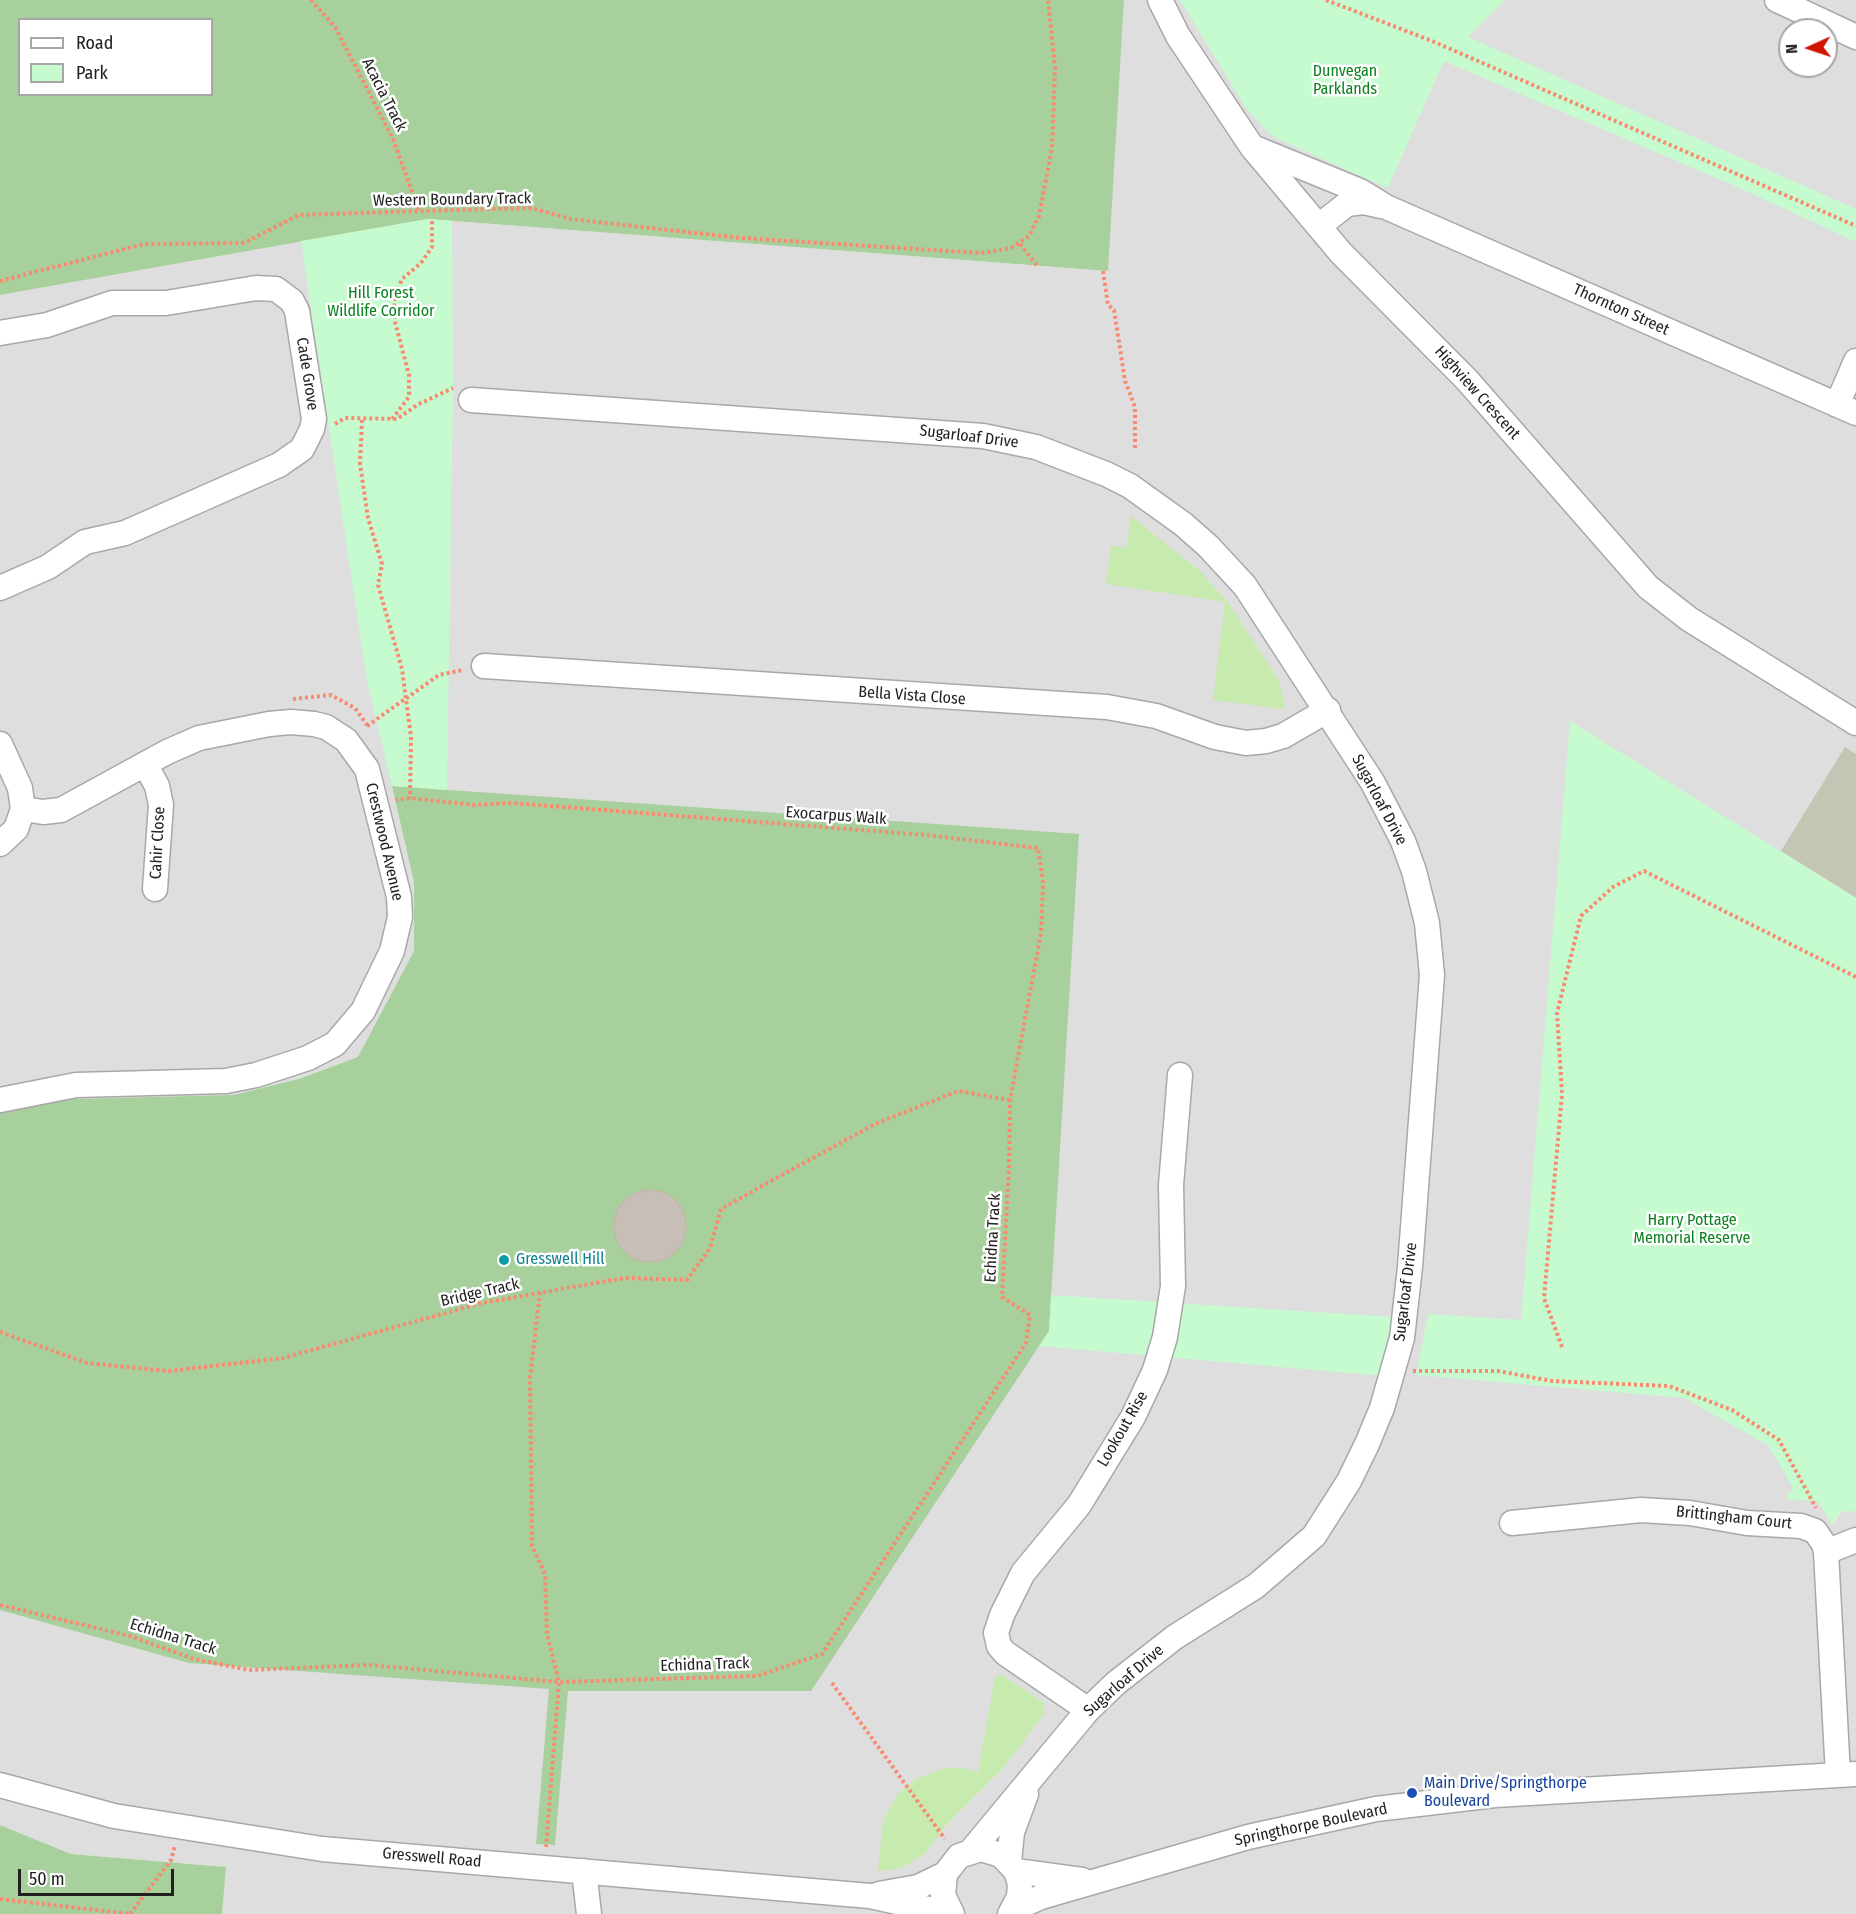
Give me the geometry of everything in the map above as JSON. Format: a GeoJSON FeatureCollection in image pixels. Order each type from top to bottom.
{"type":"FeatureCollection","features":[{"type":"Feature","properties":{"kind":"street","name":"Highview Crescent"},"geometry":{"type":"LineString","coordinates":[[1160,0],[1178,36],[1252,147],[1382,296],[1467,380],[1662,600],[1856,723]]}},
{"type":"Feature","properties":{"kind":"street"},"geometry":{"type":"LineString","coordinates":[[1777,0],[1856,37]]}},
{"type":"Feature","properties":{"kind":"street","name":"Thornton Street"},"geometry":{"type":"LineString","coordinates":[[1252,147],[1360,191],[1386,207],[1846,409]]}},
{"type":"Feature","properties":{"kind":"street"},"geometry":{"type":"LineString","coordinates":[[1298,201],[1311,180],[1319,174]]}},
{"type":"Feature","properties":{"kind":"street","name":"Thornton Street"},"geometry":{"type":"LineString","coordinates":[[1319,226],[1347,204],[1364,202],[1386,207]]}},
{"type":"Feature","properties":{"kind":"street","name":"Cade Grove"},"geometry":{"type":"LineString","coordinates":[[0,333],[47,325],[112,303],[166,303],[256,288],[276,289],[292,301],[297,311],[314,410],[312,429],[302,448],[279,465],[125,533],[85,542],[48,567],[0,588]]}},
{"type":"Feature","properties":{"kind":"street"},"geometry":{"type":"LineString","coordinates":[[1846,409],[1856,361]]}},
{"type":"Feature","properties":{"kind":"street","name":"Sugarloaf Drive"},"geometry":{"type":"LineString","coordinates":[[471,400],[972,435],[1036,447],[1071,459],[1130,486],[1184,524],[1208,546],[1260,606],[1373,783],[1403,841],[1422,897],[1431,951],[1428,1036],[1410,1268],[1402,1338],[1393,1371],[1367,1444],[1349,1481],[1314,1536],[1256,1586],[1147,1656],[1088,1710],[1030,1783],[958,1860]]}},
{"type":"Feature","properties":{"kind":"street","name":"Bella Vista Close"},"geometry":{"type":"LineString","coordinates":[[484,666],[1107,707],[1156,716],[1215,737],[1246,743],[1283,736],[1328,710]]}},
{"type":"Feature","properties":{"kind":"street","name":"Crestwood Avenue"},"geometry":{"type":"LineString","coordinates":[[0,1100],[76,1085],[240,1079],[289,1066],[335,1044],[363,1011],[388,963],[399,928],[399,897],[378,805],[367,769],[346,740],[326,727],[291,722],[199,738],[145,764],[61,810],[44,812],[23,809]]}},
{"type":"Feature","properties":{"kind":"street"},"geometry":{"type":"LineString","coordinates":[[0,744],[20,788],[23,809],[16,829],[0,844]]}},
{"type":"Feature","properties":{"kind":"street","name":"Cahir Close"},"geometry":{"type":"LineString","coordinates":[[145,764],[157,786],[161,805],[155,889]]}},
{"type":"Feature","properties":{"kind":"street","name":"Lookout Rise"},"geometry":{"type":"LineString","coordinates":[[1088,1710],[1005,1653],[999,1646],[996,1633],[1023,1573],[1079,1505],[1133,1417],[1155,1370],[1165,1337],[1173,1286],[1171,1185],[1180,1075]]}},
{"type":"Feature","properties":{"kind":"street","name":"Brittingham Court"},"geometry":{"type":"LineString","coordinates":[[1512,1523],[1616,1511],[1668,1511],[1747,1523],[1809,1528],[1821,1537],[1826,1552]]}},
{"type":"Feature","properties":{"kind":"street"},"geometry":{"type":"LineString","coordinates":[[1847,1775],[1826,1552],[1856,1540]]}},
{"type":"Feature","properties":{"kind":"street","name":"Springthorpe Boulevard"},"geometry":{"type":"LineString","coordinates":[[1012,1911],[1041,1897],[1248,1837],[1376,1809],[1495,1795],[1847,1775]]}},
{"type":"Feature","properties":{"kind":"street","name":"Sugarloaf Drive"},"geometry":{"type":"LineString","coordinates":[[1012,1911],[1019,1890],[1013,1866],[1014,1824],[1030,1783]]}},
{"type":"Feature","properties":{"kind":"street","name":"Gresswell Road"},"geometry":{"type":"LineString","coordinates":[[0,1785],[114,1816],[322,1849],[870,1896],[952,1914]]}},
{"type":"Feature","properties":{"kind":"street","name":"Springthorpe Boulevard"},"geometry":{"type":"LineString","coordinates":[[958,1860],[992,1851],[1013,1866],[1094,1882]]}},
{"type":"Feature","properties":{"kind":"street"},"geometry":{"type":"LineString","coordinates":[[952,1914],[943,1896],[958,1860]]}},
{"type":"Feature","properties":{"kind":"street","name":"Gresswell Road"},"geometry":{"type":"LineString","coordinates":[[870,1896],[918,1887],[958,1860]]}},
{"type":"Feature","properties":{"kind":"street"},"geometry":{"type":"LineString","coordinates":[[584,1872],[589,1914]]}},
{"type":"Feature","properties":{"kind":"path","name":"Acacia Track"},"geometry":{"type":"LineString","coordinates":[[311,0],[335,27],[393,139],[419,211]]}},
{"type":"Feature","properties":{"kind":"path"},"geometry":{"type":"LineString","coordinates":[[1038,267],[1020,244],[1029,236],[1039,216],[1052,148],[1055,68],[1048,0]]}},
{"type":"Feature","properties":{"kind":"path"},"geometry":{"type":"LineString","coordinates":[[1326,0],[1432,41],[1856,226]]}},
{"type":"Feature","properties":{"kind":"path","name":"Western Boundary Track"},"geometry":{"type":"LineString","coordinates":[[0,281],[144,244],[244,243],[299,215],[532,208],[570,219],[741,238],[970,252],[1011,248],[1020,244]]}},
{"type":"Feature","properties":{"kind":"path"},"geometry":{"type":"LineString","coordinates":[[392,419],[409,397],[409,375],[395,322],[394,301],[402,279],[421,263],[432,247],[432,219]]}},
{"type":"Feature","properties":{"kind":"path"},"geometry":{"type":"LineString","coordinates":[[1103,271],[1108,305],[1114,310],[1125,381],[1136,406],[1135,449]]}},
{"type":"Feature","properties":{"kind":"path"},"geometry":{"type":"LineString","coordinates":[[312,429],[329,427],[345,418],[397,419],[417,405],[453,388],[471,400]]}},
{"type":"Feature","properties":{"kind":"path"},"geometry":{"type":"LineString","coordinates":[[362,420],[360,464],[366,507],[382,564],[378,585],[402,669],[411,736],[410,798]]}},
{"type":"Feature","properties":{"kind":"path"},"geometry":{"type":"LineString","coordinates":[[346,740],[439,675],[484,666]]}},
{"type":"Feature","properties":{"kind":"path","name":"Exocarpus Walk"},"geometry":{"type":"LineString","coordinates":[[378,805],[410,798],[474,805],[512,803],[879,831],[1038,848],[1043,882],[1041,933],[1010,1100]]}},
{"type":"Feature","properties":{"kind":"path"},"geometry":{"type":"LineString","coordinates":[[1562,1347],[1544,1298],[1562,1094],[1557,1013],[1581,916],[1613,887],[1644,871],[1856,977]]}},
{"type":"Feature","properties":{"kind":"path","name":"Bridge Track"},"geometry":{"type":"LineString","coordinates":[[0,1332],[87,1363],[169,1371],[283,1358],[482,1303],[540,1292],[624,1278],[687,1280],[710,1248],[721,1209],[771,1181],[875,1124],[958,1091],[1010,1100]]}},
{"type":"Feature","properties":{"kind":"path","name":"Echidna Track"},"geometry":{"type":"LineString","coordinates":[[0,1605],[130,1636],[194,1659],[249,1670],[369,1665],[559,1682],[757,1676],[822,1654],[1026,1343],[1030,1315],[1002,1296],[1010,1100]]}},
{"type":"Feature","properties":{"kind":"path"},"geometry":{"type":"LineString","coordinates":[[540,1292],[530,1378],[532,1546],[545,1574],[547,1634],[559,1682],[545,1868]]}},
{"type":"Feature","properties":{"kind":"path"},"geometry":{"type":"LineString","coordinates":[[1393,1371],[1498,1371],[1552,1381],[1669,1386],[1732,1410],[1779,1440],[1819,1512]]}},
{"type":"Feature","properties":{"kind":"path"},"geometry":{"type":"LineString","coordinates":[[832,1683],[958,1860]]}},
{"type":"Feature","properties":{"kind":"path"},"geometry":{"type":"LineString","coordinates":[[0,1899],[130,1914],[171,1860],[178,1827]]}},
{"type":"Feature","properties":{"kind":"shaded area"},"geometry":{"type":"Polygon","coordinates":[[[1124,0],[1856,0],[1856,898],[1570,722],[1690,1382],[1780,1434],[1833,1525],[1856,1487],[1856,1914],[222,1914],[225,1867],[71,1854],[0,1825],[0,295],[428,219],[1107,271],[1124,0]]]}},
{"type":"Feature","properties":{"kind":"shaded area"},"geometry":{"type":"Polygon","coordinates":[[[1845,747],[1856,754],[1856,898],[1781,851],[1845,747]]]}},
{"type":"Feature","properties":{"kind":"green space"},"geometry":{"type":"Polygon","coordinates":[[[0,0],[1124,0],[1108,271],[428,219],[0,295],[0,0]]]}},
{"type":"Feature","properties":{"kind":"green space","name":"Dunvegan Parklands"},"geometry":{"type":"Polygon","coordinates":[[[1180,0],[1505,0],[1468,37],[1856,209],[1856,242],[1751,193],[1444,61],[1388,188],[1269,133],[1246,108],[1180,0]]]}},
{"type":"Feature","properties":{"kind":"green space","name":"Hill Forest Wildlife Corridor"},"geometry":{"type":"Polygon","coordinates":[[[428,219],[452,221],[453,388],[447,790],[392,786],[367,681],[301,241],[428,219]]]}},
{"type":"Feature","properties":{"kind":"green space"},"geometry":{"type":"Polygon","coordinates":[[[1131,516],[1200,571],[1227,601],[1278,679],[1285,705],[1282,709],[1213,700],[1225,602],[1106,584],[1111,545],[1126,548],[1131,516]]]}},
{"type":"Feature","properties":{"kind":"green space","name":"Harry Pottage Memorial Reserve"},"geometry":{"type":"Polygon","coordinates":[[[1570,721],[1856,898],[1856,1511],[1840,1512],[1832,1525],[1818,1501],[1785,1499],[1793,1488],[1768,1445],[1684,1398],[1416,1375],[1428,1314],[1521,1320],[1570,721]]]}},
{"type":"Feature","properties":{"kind":"green space"},"geometry":{"type":"Polygon","coordinates":[[[392,786],[1079,834],[1049,1331],[811,1691],[568,1691],[555,1845],[536,1844],[549,1689],[189,1663],[0,1610],[0,1110],[37,1100],[234,1095],[299,1079],[358,1057],[414,951],[414,882],[392,786]]]}},
{"type":"Feature","properties":{"kind":"green space"},"geometry":{"type":"Polygon","coordinates":[[[1051,1295],[1392,1317],[1384,1376],[1039,1346],[1049,1331],[1051,1295]]]}},
{"type":"Feature","properties":{"kind":"green space"},"geometry":{"type":"Polygon","coordinates":[[[1001,1674],[1043,1702],[1044,1714],[1005,1766],[946,1825],[925,1854],[899,1869],[878,1871],[883,1821],[898,1793],[916,1779],[945,1768],[963,1768],[978,1772],[995,1677],[1001,1674]]]}},
{"type":"Feature","properties":{"kind":"green space"},"geometry":{"type":"Polygon","coordinates":[[[0,1825],[71,1854],[226,1867],[222,1914],[0,1914],[0,1825]]]}},
{"type":"Feature","properties":{"kind":"building"},"geometry":{"type":"Polygon","coordinates":[[[650,1190],[670,1196],[680,1206],[686,1226],[680,1246],[670,1256],[650,1262],[630,1256],[620,1246],[614,1226],[620,1206],[630,1196],[650,1190]]]}},
{"type":"Feature","properties":{"kind":"place","name":"Gresswell Hill"},"geometry":{"type":"Point","coordinates":[504,1260]}},
{"type":"Feature","properties":{"kind":"place","name":"Main Drive/Springthorpe Boulevard"},"geometry":{"type":"Point","coordinates":[1412,1793]}}]}
